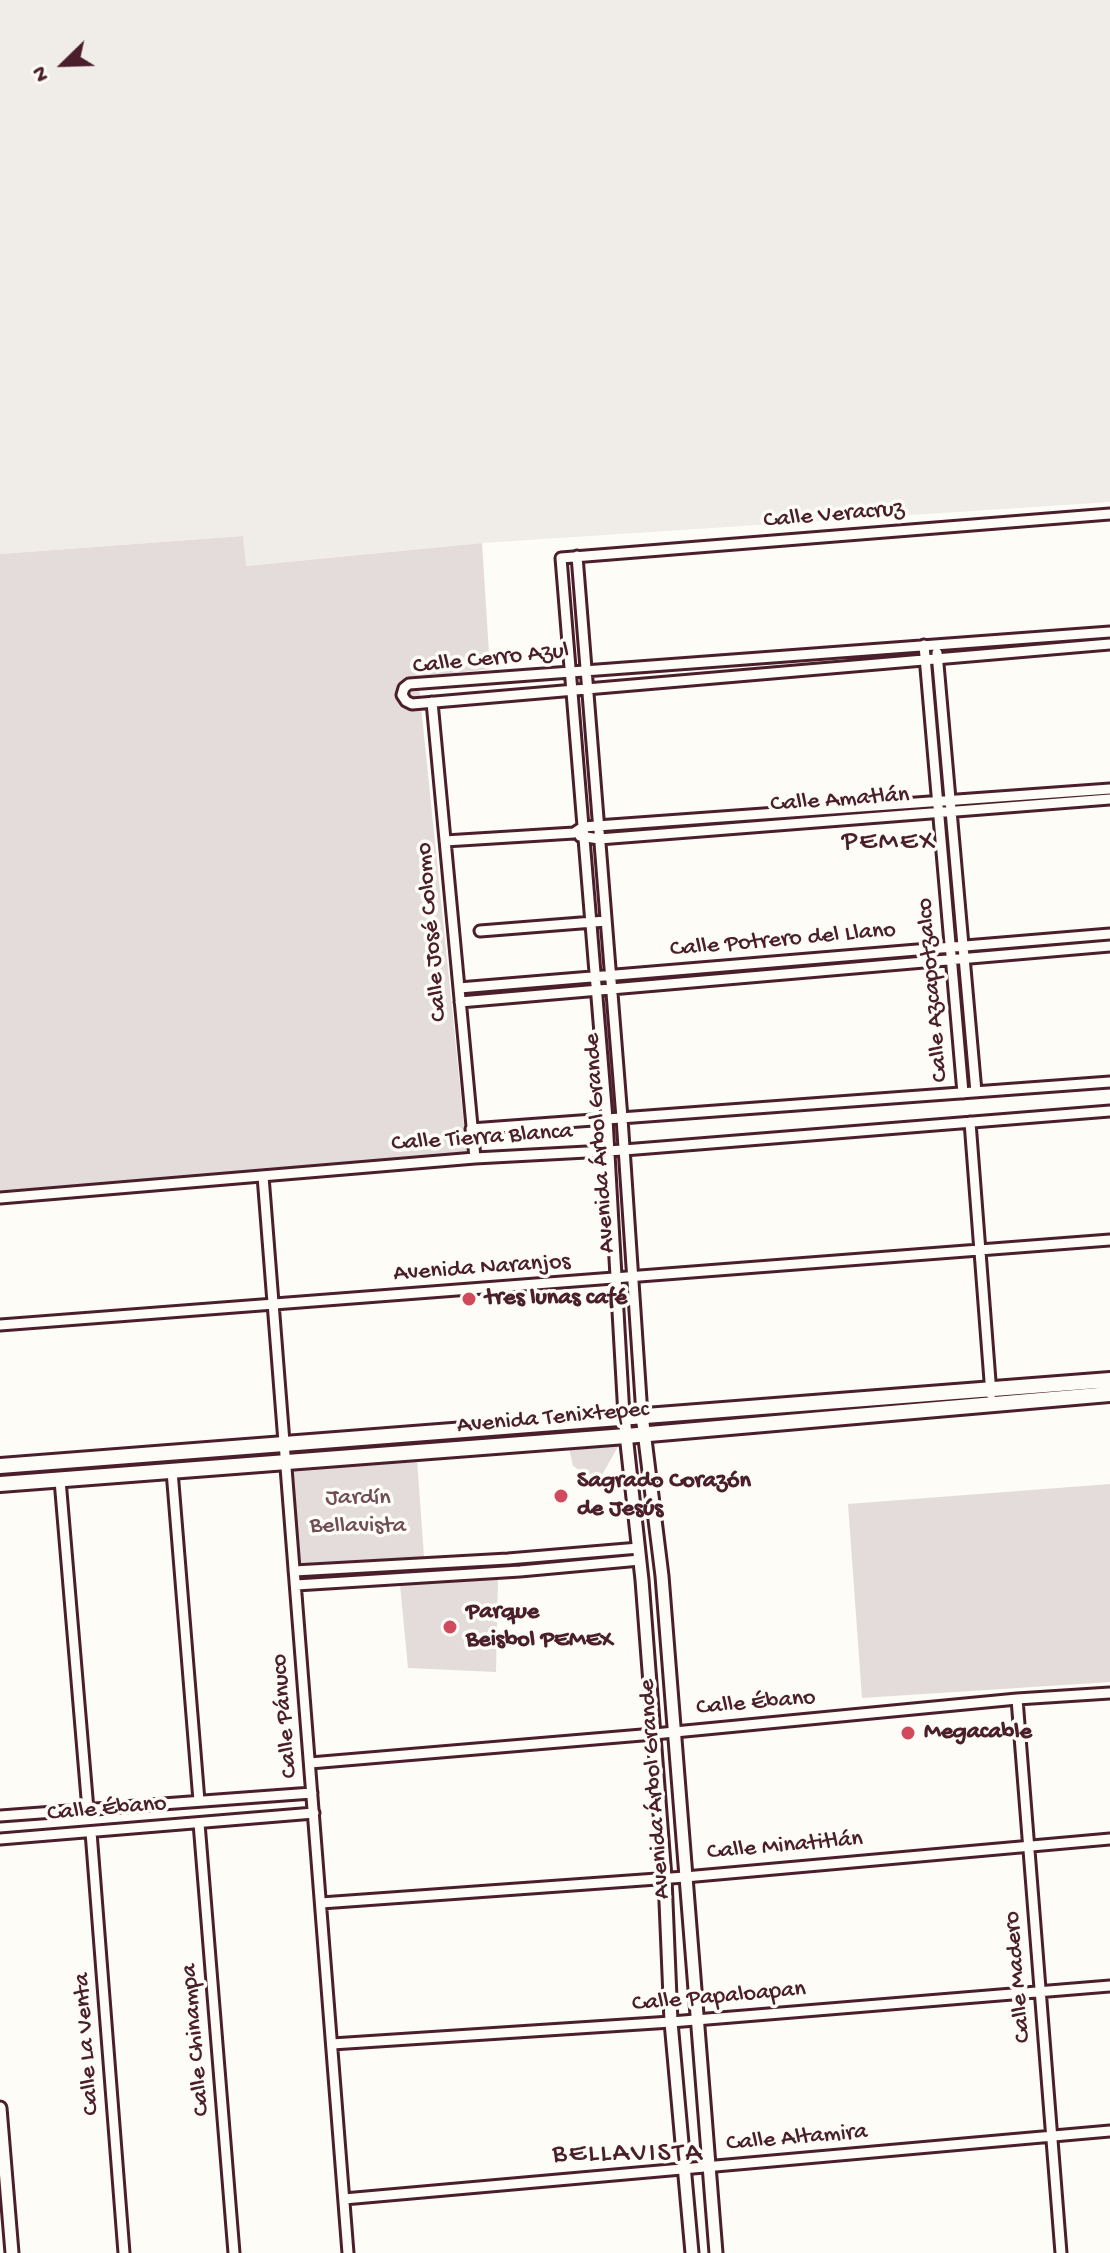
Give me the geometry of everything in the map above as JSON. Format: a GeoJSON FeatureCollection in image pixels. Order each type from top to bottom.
{"type":"FeatureCollection","features":[{"type":"Feature","properties":{"kind":"main road","name":"Avenida Tenixtepec"},"geometry":{"type":"LineString","coordinates":[[0,1484],[814,1420],[1110,1380]]}},
{"type":"Feature","properties":{"kind":"main road","name":"Avenida Tenixtepec"},"geometry":{"type":"LineString","coordinates":[[0,1466],[812,1403],[1110,1394]]}},
{"type":"Feature","properties":{"kind":"main road"},"geometry":{"type":"LineString","coordinates":[[812,1403],[814,1420]]}},
{"type":"Feature","properties":{"kind":"street","name":"Calle Veracruz"},"geometry":{"type":"LineString","coordinates":[[561,558],[1110,514]]}},
{"type":"Feature","properties":{"kind":"street","name":"Avenida Árbol Grande"},"geometry":{"type":"LineString","coordinates":[[577,556],[622,1118],[642,1415],[662,1576],[695,2020],[716,2253]]}},
{"type":"Feature","properties":{"kind":"street","name":"Avenida Árbol Grande"},"geometry":{"type":"LineString","coordinates":[[561,558],[607,1119],[624,1416],[654,1734],[665,1878],[671,2022],[692,2253]]}},
{"type":"Feature","properties":{"kind":"street","name":"Calle Cerro Azul"},"geometry":{"type":"LineString","coordinates":[[1108,632],[409,684],[402,695],[406,701],[432,702],[1108,644]]}},
{"type":"Feature","properties":{"kind":"street"},"geometry":{"type":"LineString","coordinates":[[1108,632],[1108,644]]}},
{"type":"Feature","properties":{"kind":"street","name":"Calle Azcapotzalco"},"geometry":{"type":"LineString","coordinates":[[936,644],[976,1092]]}},
{"type":"Feature","properties":{"kind":"street","name":"Calle Azcapotzalco"},"geometry":{"type":"LineString","coordinates":[[924,645],[963,1093]]}},
{"type":"Feature","properties":{"kind":"street"},"geometry":{"type":"LineString","coordinates":[[759,657],[761,674]]}},
{"type":"Feature","properties":{"kind":"street"},"geometry":{"type":"LineString","coordinates":[[530,675],[532,694]]}},
{"type":"Feature","properties":{"kind":"street"},"geometry":{"type":"LineString","coordinates":[[506,677],[508,696]]}},
{"type":"Feature","properties":{"kind":"street","name":"Calle José Colomo"},"geometry":{"type":"LineString","coordinates":[[432,702],[475,1158]]}},
{"type":"Feature","properties":{"kind":"street","name":"Calle Amatlán"},"geometry":{"type":"LineString","coordinates":[[584,839],[950,807],[1110,789]]}},
{"type":"Feature","properties":{"kind":"street","name":"Calle Amatlán"},"geometry":{"type":"LineString","coordinates":[[950,807],[1110,799]]}},
{"type":"Feature","properties":{"kind":"street","name":"Calle Amatlán"},"geometry":{"type":"LineString","coordinates":[[583,827],[938,808]]}},
{"type":"Feature","properties":{"kind":"street"},"geometry":{"type":"LineString","coordinates":[[445,841],[574,833],[583,827]]}},
{"type":"Feature","properties":{"kind":"street"},"geometry":{"type":"LineString","coordinates":[[574,833],[584,839]]}},
{"type":"Feature","properties":{"kind":"street"},"geometry":{"type":"LineString","coordinates":[[480,931],[606,921]]}},
{"type":"Feature","properties":{"kind":"street","name":"Calle Potrero del Llano"},"geometry":{"type":"LineString","coordinates":[[459,988],[1110,934]]}},
{"type":"Feature","properties":{"kind":"street","name":"Calle Potrero del Llano"},"geometry":{"type":"LineString","coordinates":[[460,1002],[1110,946]]}},
{"type":"Feature","properties":{"kind":"street"},"geometry":{"type":"LineString","coordinates":[[529,982],[531,996]]}},
{"type":"Feature","properties":{"kind":"street"},"geometry":{"type":"LineString","coordinates":[[471,1129],[1110,1082]]}},
{"type":"Feature","properties":{"kind":"street","name":"Calle Tierra Blanca"},"geometry":{"type":"LineString","coordinates":[[0,1198],[475,1158],[624,1150],[1110,1111]]}},
{"type":"Feature","properties":{"kind":"street"},"geometry":{"type":"LineString","coordinates":[[970,1122],[991,1397]]}},
{"type":"Feature","properties":{"kind":"street","name":"Calle Pánuco"},"geometry":{"type":"LineString","coordinates":[[263,1176],[348,2253]]}},
{"type":"Feature","properties":{"kind":"street","name":"Avenida Naranjos"},"geometry":{"type":"LineString","coordinates":[[0,1325],[1110,1240]]}},
{"type":"Feature","properties":{"kind":"street"},"geometry":{"type":"LineString","coordinates":[[172,1471],[199,1801]]}},
{"type":"Feature","properties":{"kind":"street"},"geometry":{"type":"LineString","coordinates":[[60,1480],[88,1810]]}},
{"type":"Feature","properties":{"kind":"street"},"geometry":{"type":"LineString","coordinates":[[294,1571],[639,1554]]}},
{"type":"Feature","properties":{"kind":"street"},"geometry":{"type":"LineString","coordinates":[[296,1585],[520,1571],[639,1554]]}},
{"type":"Feature","properties":{"kind":"street","name":"Calle Ébano"},"geometry":{"type":"LineString","coordinates":[[310,1763],[1110,1693]]}},
{"type":"Feature","properties":{"kind":"street","name":"Calle Madero"},"geometry":{"type":"LineString","coordinates":[[1017,1699],[1061,2253]]}},
{"type":"Feature","properties":{"kind":"street","name":"Calle Ébano"},"geometry":{"type":"LineString","coordinates":[[0,1816],[312,1793]]}},
{"type":"Feature","properties":{"kind":"street","name":"Calle Ébano"},"geometry":{"type":"LineString","coordinates":[[0,1839],[314,1813]]}},
{"type":"Feature","properties":{"kind":"street","name":"Calle Chinampa"},"geometry":{"type":"LineString","coordinates":[[199,1823],[234,2253]]}},
{"type":"Feature","properties":{"kind":"street","name":"Calle La Venta"},"geometry":{"type":"LineString","coordinates":[[91,1832],[124,2253]]}},
{"type":"Feature","properties":{"kind":"street","name":"Calle Minatitlán"},"geometry":{"type":"LineString","coordinates":[[321,1903],[685,1877],[1110,1839]]}},
{"type":"Feature","properties":{"kind":"street","name":"Calle Papaloapan"},"geometry":{"type":"LineString","coordinates":[[332,2044],[671,2022],[1110,1986]]}},
{"type":"Feature","properties":{"kind":"street"},"geometry":{"type":"LineString","coordinates":[[0,2108],[4,2208],[12,2253]]}},
{"type":"Feature","properties":{"kind":"street","name":"Calle Altamira"},"geometry":{"type":"LineString","coordinates":[[344,2199],[1110,2131]]}},
{"type":"Feature","properties":{"kind":"shaded area"},"geometry":{"type":"Polygon","coordinates":[[[0,0],[1110,0],[1110,502],[482,543],[245,566],[243,536],[0,554],[0,0]]]}},
{"type":"Feature","properties":{"kind":"green space"},"geometry":{"type":"Polygon","coordinates":[[[243,536],[246,566],[482,543],[490,669],[418,677],[467,1154],[0,1192],[0,554],[243,536]]]}},
{"type":"Feature","properties":{"kind":"green space"},"geometry":{"type":"Polygon","coordinates":[[[620,1443],[598,1482],[573,1466],[569,1448],[620,1443]]]}},
{"type":"Feature","properties":{"kind":"green space","name":"Jardín Bellavista"},"geometry":{"type":"Polygon","coordinates":[[[417,1459],[424,1557],[297,1569],[289,1467],[417,1459]]]}},
{"type":"Feature","properties":{"kind":"green space"},"geometry":{"type":"Polygon","coordinates":[[[1110,1484],[1110,1682],[862,1698],[848,1504],[1110,1484]]]}},
{"type":"Feature","properties":{"kind":"green space","name":"Parque Beisbol PEMEX"},"geometry":{"type":"Polygon","coordinates":[[[498,1577],[496,1672],[408,1668],[400,1585],[498,1577]]]}},
{"type":"Feature","properties":{"kind":"place","name":"tres lunas café"},"geometry":{"type":"Point","coordinates":[469,1299]}},
{"type":"Feature","properties":{"kind":"place","name":"Sagrado Corazón de Jesús"},"geometry":{"type":"Point","coordinates":[561,1496]}},
{"type":"Feature","properties":{"kind":"place","name":"Parque Beisbol PEMEX"},"geometry":{"type":"Point","coordinates":[450,1627]}},
{"type":"Feature","properties":{"kind":"place","name":"Megacable"},"geometry":{"type":"Point","coordinates":[908,1733]}},
{"type":"Feature","properties":{"kind":"district","name":"PEMEX"},"geometry":{"type":"Point","coordinates":[889,844]}},
{"type":"Feature","properties":{"kind":"district","name":"BELLAVISTA"},"geometry":{"type":"Point","coordinates":[628,2156]}}]}
